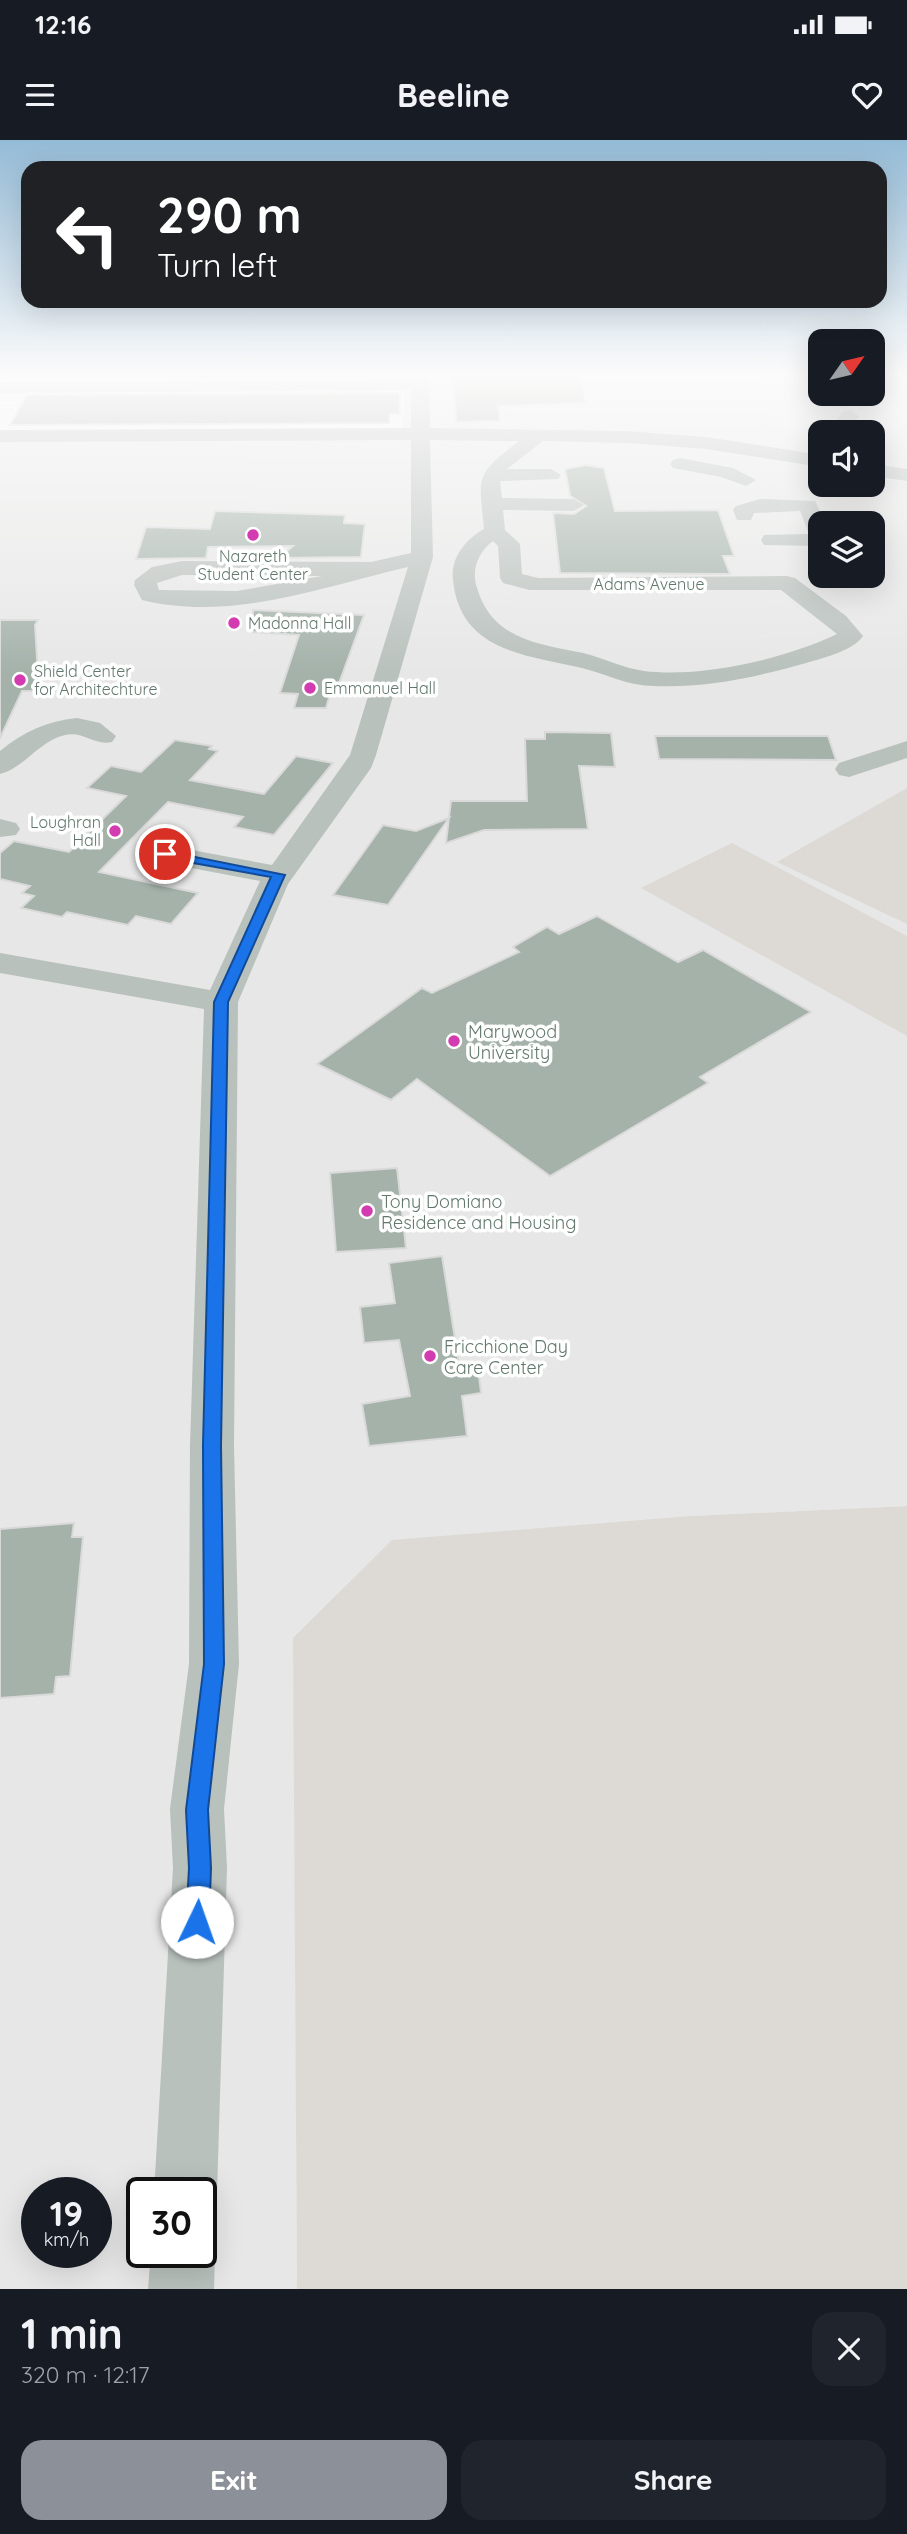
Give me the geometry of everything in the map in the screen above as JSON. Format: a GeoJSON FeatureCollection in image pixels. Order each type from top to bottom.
{"type":"FeatureCollection","features":[{"type":"Feature","properties":{"kind":"street"},"geometry":{"type":"LineString","coordinates":[[187,2177],[200,1868],[197,1810],[214,1664],[212,1446],[221,1002],[279,875],[360,761],[405,561],[417,472]]}},
{"type":"Feature","properties":{"kind":"street"},"geometry":{"type":"LineString","coordinates":[[495,472],[490,480],[495,532]]}},
{"type":"Feature","properties":{"kind":"street"},"geometry":{"type":"LineString","coordinates":[[727,472],[746,480]]}},
{"type":"Feature","properties":{"kind":"street"},"geometry":{"type":"LineString","coordinates":[[493,475],[551,475]]}},
{"type":"Feature","properties":{"kind":"street"},"geometry":{"type":"LineString","coordinates":[[493,504],[574,505]]}},
{"type":"Feature","properties":{"kind":"street"},"geometry":{"type":"LineString","coordinates":[[760,505],[808,505],[821,539],[771,538],[747,526],[743,510],[760,505]]}},
{"type":"Feature","properties":{"kind":"street","name":"Adams Avenue"},"geometry":{"type":"LineString","coordinates":[[495,532],[509,544],[511,578],[537,584],[787,583],[804,599],[843,624],[851,636],[831,648],[753,668],[705,676],[653,679],[623,675],[590,663],[512,645],[488,632],[476,619],[462,579],[466,558],[480,538],[495,532]]}},
{"type":"Feature","properties":{"kind":"street"},"geometry":{"type":"LineString","coordinates":[[405,561],[299,591],[258,596],[178,600],[150,595],[145,584],[146,580],[160,572],[182,568],[343,570],[405,561]]}},
{"type":"Feature","properties":{"kind":"street"},"geometry":{"type":"LineString","coordinates":[[0,766],[19,748],[56,730],[86,727],[103,736]]}},
{"type":"Feature","properties":{"kind":"street"},"geometry":{"type":"LineString","coordinates":[[849,769],[907,749]]}},
{"type":"Feature","properties":{"kind":"street"},"geometry":{"type":"LineString","coordinates":[[165,854],[279,875]]}},
{"type":"Feature","properties":{"kind":"street"},"geometry":{"type":"LineString","coordinates":[[0,963],[221,1002]]}},
{"type":"Feature","properties":{"kind":"street"},"geometry":{"type":"LineString","coordinates":[[181,2289],[182,2268]]}},
{"type":"Feature","properties":{"kind":"shaded area","name":"Marywood University"},"geometry":{"type":"Polygon","coordinates":[[[0,472],[808,472],[808,497],[885,497],[885,472],[907,472],[907,1506],[691,1516],[294,1638],[297,2289],[0,2289],[0,472]]]}},
{"type":"Feature","properties":{"kind":"shaded area"},"geometry":{"type":"Polygon","coordinates":[[[907,788],[907,924],[777,862],[907,788]]]}},
{"type":"Feature","properties":{"kind":"shaded area"},"geometry":{"type":"Polygon","coordinates":[[[732,843],[907,936],[907,1036],[641,888],[732,843]]]}},
{"type":"Feature","properties":{"kind":"shaded area"},"geometry":{"type":"Polygon","coordinates":[[[907,1506],[907,2289],[297,2289],[293,1638],[392,1540],[691,1516],[907,1506]]]}},
{"type":"Feature","properties":{"kind":"building"},"geometry":{"type":"Polygon","coordinates":[[[566,472],[605,472],[615,511],[718,510],[734,556],[723,556],[730,574],[560,573],[553,513],[574,514],[586,506],[570,496],[566,472]]]}},
{"type":"Feature","properties":{"kind":"building","name":"Nazareth Student Center"},"geometry":{"type":"Polygon","coordinates":[[[215,511],[345,515],[344,523],[365,524],[361,557],[279,558],[293,546],[208,547],[206,558],[136,559],[146,527],[210,529],[215,511]]]}},
{"type":"Feature","properties":{"kind":"building"},"geometry":{"type":"Polygon","coordinates":[[[253,610],[364,615],[335,694],[330,694],[326,708],[294,708],[298,694],[280,693],[299,635],[252,632],[253,610]]]}},
{"type":"Feature","properties":{"kind":"building","name":"Shield Center for Architechture"},"geometry":{"type":"Polygon","coordinates":[[[0,620],[38,620],[35,625],[39,691],[22,691],[0,738],[0,620]]]}},
{"type":"Feature","properties":{"kind":"building"},"geometry":{"type":"Polygon","coordinates":[[[545,732],[611,733],[615,767],[579,766],[588,829],[484,830],[446,843],[451,801],[527,801],[525,739],[545,739],[545,732]]]}},
{"type":"Feature","properties":{"kind":"building"},"geometry":{"type":"Polygon","coordinates":[[[655,736],[828,736],[836,760],[659,759],[655,736]]]}},
{"type":"Feature","properties":{"kind":"building","name":"Loughran Hall"},"geometry":{"type":"Polygon","coordinates":[[[175,740],[212,746],[209,749],[218,751],[190,780],[264,794],[296,756],[333,763],[274,835],[234,827],[243,817],[168,802],[99,872],[198,893],[171,924],[136,916],[128,925],[67,912],[62,917],[21,908],[34,896],[22,893],[30,886],[0,879],[0,853],[14,841],[69,852],[126,796],[87,788],[111,766],[141,772],[175,740]]]}},
{"type":"Feature","properties":{"kind":"building"},"geometry":{"type":"Polygon","coordinates":[[[449,818],[388,905],[333,895],[383,825],[416,831],[449,818]]]}},
{"type":"Feature","properties":{"kind":"building"},"geometry":{"type":"Polygon","coordinates":[[[597,916],[678,962],[703,950],[811,1012],[700,1077],[708,1083],[550,1176],[417,1079],[391,1100],[317,1064],[422,988],[432,993],[519,952],[513,947],[547,927],[559,934],[597,916]]]}},
{"type":"Feature","properties":{"kind":"building","name":"Tony Domiano Residence and Housing"},"geometry":{"type":"Polygon","coordinates":[[[397,1168],[406,1248],[336,1252],[330,1173],[397,1168]]]}},
{"type":"Feature","properties":{"kind":"building","name":"Fricchione Day Care Center"},"geometry":{"type":"Polygon","coordinates":[[[442,1256],[460,1371],[478,1368],[481,1393],[462,1396],[467,1436],[369,1446],[362,1404],[410,1396],[399,1340],[364,1343],[360,1307],[395,1303],[389,1263],[442,1256]]]}},
{"type":"Feature","properties":{"kind":"building"},"geometry":{"type":"Polygon","coordinates":[[[74,1523],[72,1537],[83,1537],[70,1676],[56,1677],[54,1694],[0,1698],[0,1529],[74,1523]]]}},
{"type":"Feature","properties":{"kind":"place","name":"Nazareth Student Center"},"geometry":{"type":"Point","coordinates":[253,535]}},
{"type":"Feature","properties":{"kind":"place","name":"Madonna Hall"},"geometry":{"type":"Point","coordinates":[234,623]}},
{"type":"Feature","properties":{"kind":"place","name":"Shield Center for Architechture"},"geometry":{"type":"Point","coordinates":[20,680]}},
{"type":"Feature","properties":{"kind":"place","name":"Emmanuel Hall"},"geometry":{"type":"Point","coordinates":[310,688]}},
{"type":"Feature","properties":{"kind":"place","name":"Loughran Hall"},"geometry":{"type":"Point","coordinates":[115,831]}},
{"type":"Feature","properties":{"kind":"place","name":"Marywood University"},"geometry":{"type":"Point","coordinates":[454,1041]}},
{"type":"Feature","properties":{"kind":"place","name":"Tony Domiano Residence and Housing"},"geometry":{"type":"Point","coordinates":[367,1211]}},
{"type":"Feature","properties":{"kind":"place","name":"Fricchione Day Care Center"},"geometry":{"type":"Point","coordinates":[430,1356]}},
{"type":"Feature","properties":{"kind":"route"},"geometry":{"type":"LineString","coordinates":[[165,854],[279,875],[221,1002],[212,1446],[214,1664],[197,1810],[200,1868],[197,1922]]}}]}
